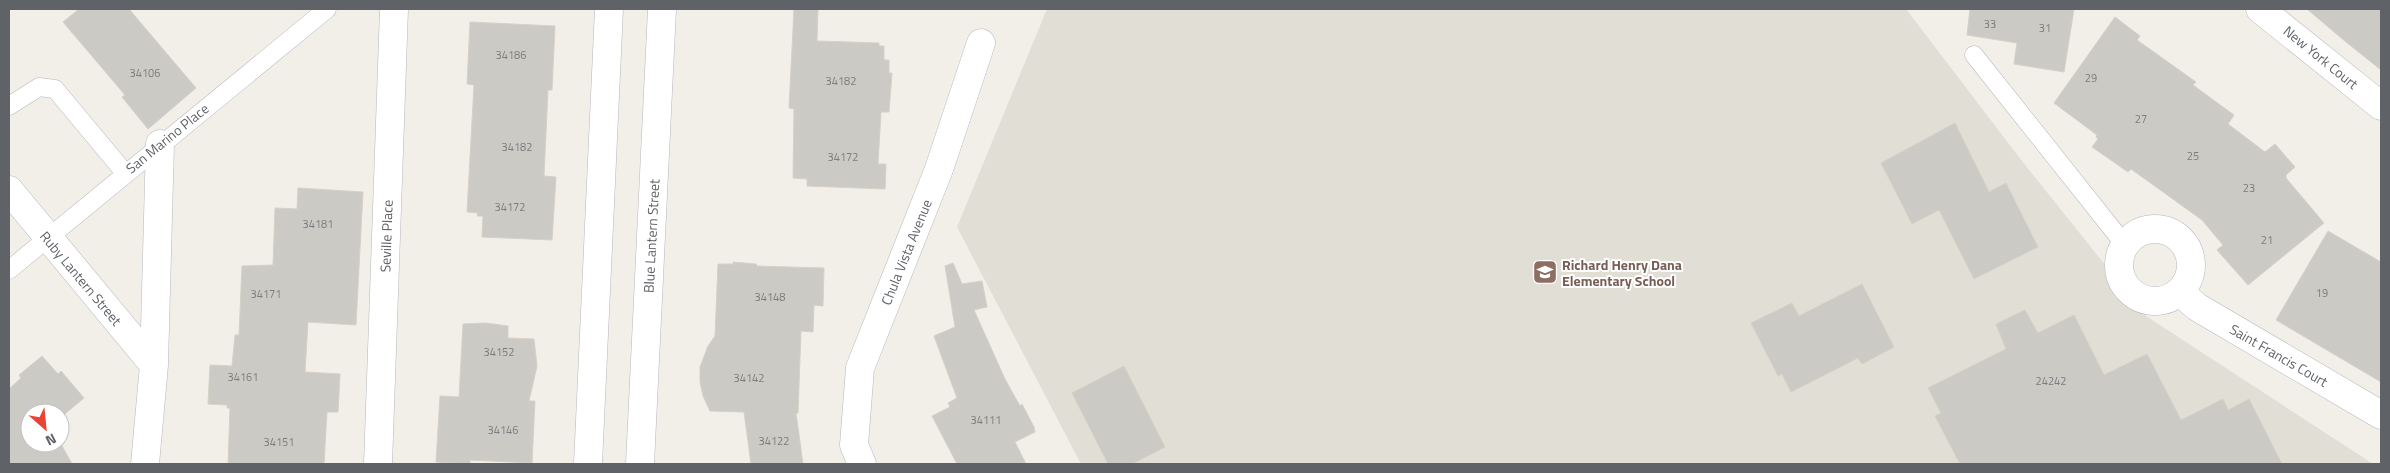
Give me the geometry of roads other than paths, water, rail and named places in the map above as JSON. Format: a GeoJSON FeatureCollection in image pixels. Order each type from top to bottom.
{"type":"FeatureCollection","features":[{"type":"Feature","properties":{"kind":"street","name":"Seville Place"},"geometry":{"type":"LineString","coordinates":[[378,464],[394,9]]}},
{"type":"Feature","properties":{"kind":"street"},"geometry":{"type":"LineString","coordinates":[[588,464],[609,9]]}},
{"type":"Feature","properties":{"kind":"street","name":"Blue Lantern Street"},"geometry":{"type":"LineString","coordinates":[[640,464],[662,9]]}},
{"type":"Feature","properties":{"kind":"street","name":"New York Court"},"geometry":{"type":"LineString","coordinates":[[2260,9],[2381,106]]}},
{"type":"Feature","properties":{"kind":"street","name":"Chula Vista Avenue"},"geometry":{"type":"LineString","coordinates":[[862,464],[854,445],[860,368],[939,169],[981,43]]}},
{"type":"Feature","properties":{"kind":"street"},"geometry":{"type":"LineString","coordinates":[[146,464],[154,365],[160,144]]}},
{"type":"Feature","properties":{"kind":"street","name":"Ruby Lantern Street"},"geometry":{"type":"LineString","coordinates":[[9,190],[154,365]]}},
{"type":"Feature","properties":{"kind":"street"},"geometry":{"type":"LineString","coordinates":[[2155,228],[2169,232],[2181,240],[2189,252],[2192,266],[2188,280],[2180,292],[2168,300],[2154,302],[2140,299],[2128,291],[2120,279],[2117,265],[2120,251],[2125,245],[2129,239],[2141,231],[2155,228]]}},
{"type":"Feature","properties":{"kind":"street","name":"Saint Francis Court"},"geometry":{"type":"LineString","coordinates":[[2180,292],[2197,307],[2381,415]]}},
{"type":"Feature","properties":{"kind":"lane","name":"San Marino Place"},"geometry":{"type":"LineString","coordinates":[[9,270],[160,144],[327,9]]}},
{"type":"Feature","properties":{"kind":"lane"},"geometry":{"type":"LineString","coordinates":[[1974,55],[2125,245]]}},
{"type":"Feature","properties":{"kind":"lane"},"geometry":{"type":"LineString","coordinates":[[9,106],[39,87],[55,89],[125,173]]}},
{"type":"Feature","properties":{"kind":"place","name":"Richard Henry Dana Elementary School"},"geometry":{"type":"Point","coordinates":[1545,272]}}]}
